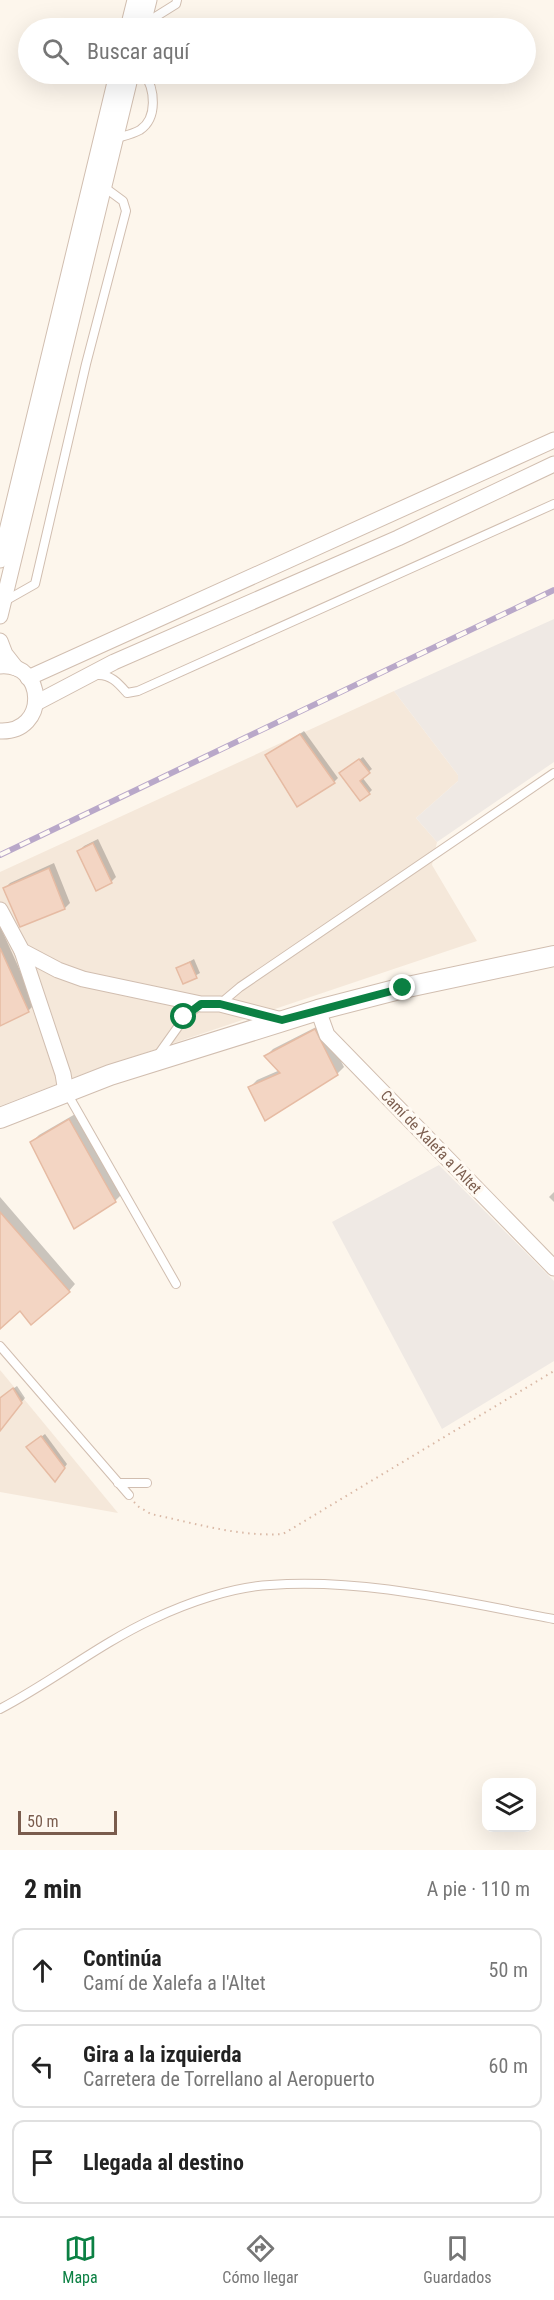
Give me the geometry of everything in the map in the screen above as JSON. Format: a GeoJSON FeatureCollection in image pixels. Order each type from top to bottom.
{"type":"FeatureCollection","features":[{"type":"Feature","properties":{"kind":"street"},"geometry":{"type":"LineString","coordinates":[[135,0],[137,18]]}},
{"type":"Feature","properties":{"kind":"street"},"geometry":{"type":"LineString","coordinates":[[142,18],[149,0]]}},
{"type":"Feature","properties":{"kind":"street"},"geometry":{"type":"LineString","coordinates":[[0,560],[115,84]]}},
{"type":"Feature","properties":{"kind":"street"},"geometry":{"type":"LineString","coordinates":[[2,609],[128,84]]}},
{"type":"Feature","properties":{"kind":"street"},"geometry":{"type":"LineString","coordinates":[[28,678],[554,440]]}},
{"type":"Feature","properties":{"kind":"street"},"geometry":{"type":"LineString","coordinates":[[36,703],[124,658],[398,538],[554,464]]}},
{"type":"Feature","properties":{"kind":"street"},"geometry":{"type":"LineString","coordinates":[[0,641],[8,667],[28,678],[36,692],[36,703],[27,722],[18,729],[0,731]]}},
{"type":"Feature","properties":{"kind":"street"},"geometry":{"type":"LineString","coordinates":[[0,910],[22,951],[63,1074],[66,1092]]}},
{"type":"Feature","properties":{"kind":"street"},"geometry":{"type":"LineString","coordinates":[[22,951],[83,980],[201,1004],[220,1004],[282,1020]]}},
{"type":"Feature","properties":{"kind":"street"},"geometry":{"type":"LineString","coordinates":[[0,1118],[155,1060],[282,1020],[403,988],[554,956]]}},
{"type":"Feature","properties":{"kind":"street","name":"Camí de Xalefa a l'Altet"},"geometry":{"type":"LineString","coordinates":[[318,1010],[327,1035],[554,1268]]}},
{"type":"Feature","properties":{"kind":"lane"},"geometry":{"type":"LineString","coordinates":[[153,18],[176,4],[177,0]]}},
{"type":"Feature","properties":{"kind":"lane"},"geometry":{"type":"LineString","coordinates":[[115,138],[140,130],[148,120],[154,96],[151,84]]}},
{"type":"Feature","properties":{"kind":"lane"},"geometry":{"type":"LineString","coordinates":[[2,609],[35,584],[86,364],[126,211],[123,201],[104,186]]}},
{"type":"Feature","properties":{"kind":"lane"},"geometry":{"type":"LineString","coordinates":[[90,675],[105,675],[114,680],[127,693],[138,691],[554,504]]}},
{"type":"Feature","properties":{"kind":"lane"},"geometry":{"type":"LineString","coordinates":[[220,1004],[240,987],[554,773]]}},
{"type":"Feature","properties":{"kind":"lane"},"geometry":{"type":"LineString","coordinates":[[155,1060],[184,1017],[201,1004]]}},
{"type":"Feature","properties":{"kind":"lane"},"geometry":{"type":"LineString","coordinates":[[66,1092],[176,1284]]}},
{"type":"Feature","properties":{"kind":"lane"},"geometry":{"type":"LineString","coordinates":[[0,1346],[129,1495]]}},
{"type":"Feature","properties":{"kind":"lane"},"geometry":{"type":"LineString","coordinates":[[118,1483],[147,1483]]}},
{"type":"Feature","properties":{"kind":"lane"},"geometry":{"type":"LineString","coordinates":[[0,1710],[106,1644],[152,1619],[202,1598],[269,1585],[341,1585],[430,1596],[554,1619]]}},
{"type":"Feature","properties":{"kind":"path"},"geometry":{"type":"LineString","coordinates":[[129,1495],[139,1508],[151,1514],[237,1532],[283,1534],[554,1371]]}},
{"type":"Feature","properties":{"kind":"shaded area"},"geometry":{"type":"Polygon","coordinates":[[[554,619],[554,762],[437,842],[416,818],[458,781],[458,775],[394,691],[554,619]]]}},
{"type":"Feature","properties":{"kind":"shaded area"},"geometry":{"type":"Polygon","coordinates":[[[394,691],[458,775],[458,781],[416,818],[437,842],[432,865],[477,941],[91,1071],[0,1106],[0,872],[394,691]]]}},
{"type":"Feature","properties":{"kind":"shaded area"},"geometry":{"type":"Polygon","coordinates":[[[439,1165],[554,1281],[554,1361],[442,1429],[332,1222],[439,1165]]]}},
{"type":"Feature","properties":{"kind":"shaded area"},"geometry":{"type":"Polygon","coordinates":[[[0,1370],[118,1513],[0,1492],[0,1370]]]}},
{"type":"Feature","properties":{"kind":"building"},"geometry":{"type":"Polygon","coordinates":[[[300,734],[335,783],[297,807],[265,755],[300,734]]]}},
{"type":"Feature","properties":{"kind":"building"},"geometry":{"type":"Polygon","coordinates":[[[359,759],[370,773],[360,781],[370,794],[360,801],[339,773],[359,759]]]}},
{"type":"Feature","properties":{"kind":"building"},"geometry":{"type":"Polygon","coordinates":[[[93,843],[112,883],[96,891],[77,851],[93,843]]]}},
{"type":"Feature","properties":{"kind":"building"},"geometry":{"type":"Polygon","coordinates":[[[49,868],[65,909],[20,927],[3,888],[49,868]]]}},
{"type":"Feature","properties":{"kind":"building"},"geometry":{"type":"Polygon","coordinates":[[[0,948],[29,1012],[0,1026],[0,948]]]}},
{"type":"Feature","properties":{"kind":"building"},"geometry":{"type":"Polygon","coordinates":[[[190,962],[197,978],[183,984],[176,968],[190,962]]]}},
{"type":"Feature","properties":{"kind":"building"},"geometry":{"type":"Polygon","coordinates":[[[315,1029],[338,1075],[265,1121],[248,1087],[280,1073],[264,1056],[315,1029]]]}},
{"type":"Feature","properties":{"kind":"building"},"geometry":{"type":"Polygon","coordinates":[[[69,1119],[116,1202],[74,1229],[30,1142],[69,1119]]]}},
{"type":"Feature","properties":{"kind":"building"},"geometry":{"type":"Polygon","coordinates":[[[0,1212],[70,1292],[31,1325],[20,1311],[0,1329],[0,1212]]]}},
{"type":"Feature","properties":{"kind":"building"},"geometry":{"type":"Polygon","coordinates":[[[13,1388],[22,1403],[0,1431],[0,1398],[13,1388]]]}},
{"type":"Feature","properties":{"kind":"building"},"geometry":{"type":"Polygon","coordinates":[[[41,1436],[65,1468],[55,1482],[26,1447],[41,1436]]]}},
{"type":"Feature","properties":{"kind":"railway"},"geometry":{"type":"LineString","coordinates":[[0,855],[554,590]]}},
{"type":"Feature","properties":{"kind":"route"},"geometry":{"type":"LineString","coordinates":[[184,1017],[201,1004],[220,1004],[282,1020],[403,988]]}}]}
